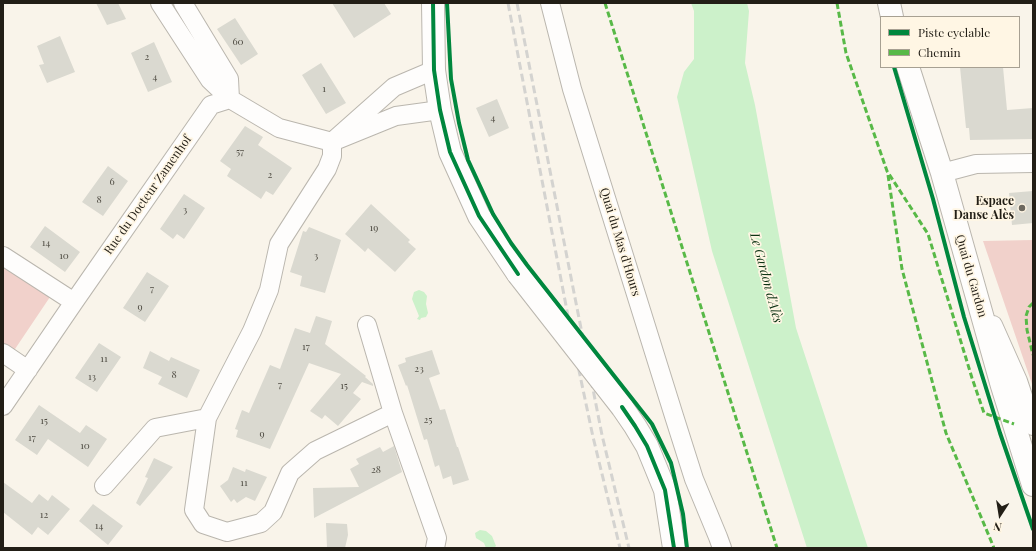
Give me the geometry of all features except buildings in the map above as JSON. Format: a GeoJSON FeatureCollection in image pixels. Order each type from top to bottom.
{"type":"FeatureCollection","features":[{"type":"Feature","properties":{"kind":"main road"},"geometry":{"type":"LineString","coordinates":[[433,3],[434,70],[440,110],[450,152],[479,216],[518,274],[622,406],[635,426],[646,446],[664,490],[674,548]]}},
{"type":"Feature","properties":{"kind":"main road"},"geometry":{"type":"LineString","coordinates":[[889,3],[892,16]]}},
{"type":"Feature","properties":{"kind":"main road","name":"Quai du Gardon"},"geometry":{"type":"LineString","coordinates":[[908,68],[942,174],[1002,386],[1033,485]]}},
{"type":"Feature","properties":{"kind":"street"},"geometry":{"type":"LineString","coordinates":[[160,3],[210,80],[230,99],[280,128],[332,142],[396,116],[440,110]]}},
{"type":"Feature","properties":{"kind":"street"},"geometry":{"type":"LineString","coordinates":[[183,3],[230,79],[230,99]]}},
{"type":"Feature","properties":{"kind":"street","name":"Quai du Mas d'Hours"},"geometry":{"type":"LineString","coordinates":[[550,3],[572,89],[694,479],[710,548]]}},
{"type":"Feature","properties":{"kind":"street"},"geometry":{"type":"LineString","coordinates":[[393,413],[315,451],[290,472],[273,512],[262,523],[227,532],[202,524],[194,510],[207,418],[252,331],[269,290],[279,244],[327,169],[332,156],[332,142],[394,87],[434,70]]}},
{"type":"Feature","properties":{"kind":"street","name":"Rue du Docteur Zamenhof"},"geometry":{"type":"LineString","coordinates":[[3,406],[211,105],[230,99]]}},
{"type":"Feature","properties":{"kind":"street"},"geometry":{"type":"LineString","coordinates":[[942,174],[976,164],[1033,163]]}},
{"type":"Feature","properties":{"kind":"street"},"geometry":{"type":"LineString","coordinates":[[3,256],[74,302]]}},
{"type":"Feature","properties":{"kind":"street"},"geometry":{"type":"LineString","coordinates":[[970,274],[1018,381],[1033,426]]}},
{"type":"Feature","properties":{"kind":"street"},"geometry":{"type":"LineString","coordinates":[[367,325],[393,413],[437,538],[435,548]]}},
{"type":"Feature","properties":{"kind":"street"},"geometry":{"type":"LineString","coordinates":[[3,353],[28,370]]}},
{"type":"Feature","properties":{"kind":"street"},"geometry":{"type":"LineString","coordinates":[[104,486],[156,428],[207,418]]}},
{"type":"Feature","properties":{"kind":"street","name":"Quai du Mas d'Hours"},"geometry":{"type":"LineString","coordinates":[[694,479],[722,548]]}},
{"type":"Feature","properties":{"kind":"shaded area"},"geometry":{"type":"Polygon","coordinates":[[[1033,240],[1033,387],[983,241],[1033,240]]]}},
{"type":"Feature","properties":{"kind":"shaded area"},"geometry":{"type":"Polygon","coordinates":[[[6,263],[52,294],[13,352],[3,345],[3,268],[6,263]]]}},
{"type":"Feature","properties":{"kind":"water","name":"Le Gardon d'Alès"},"geometry":{"type":"Polygon","coordinates":[[[691,3],[747,3],[749,11],[745,63],[755,105],[796,328],[868,548],[807,548],[712,251],[677,97],[684,72],[694,59],[694,11],[691,3]]]}},
{"type":"Feature","properties":{"kind":"water"},"geometry":{"type":"Polygon","coordinates":[[[419,290],[424,292],[427,296],[426,304],[428,313],[426,317],[421,318],[420,320],[417,319],[419,316],[412,299],[414,292],[419,290]]]}},
{"type":"Feature","properties":{"kind":"water"},"geometry":{"type":"Polygon","coordinates":[[[480,530],[486,531],[492,536],[496,546],[494,548],[486,548],[484,543],[476,538],[475,533],[480,530]]]}},
{"type":"Feature","properties":{"kind":"railway"},"geometry":{"type":"LineString","coordinates":[[508,3],[573,342],[593,437],[620,548]]}},
{"type":"Feature","properties":{"kind":"railway"},"geometry":{"type":"LineString","coordinates":[[517,3],[602,435],[629,548]]}},
{"type":"Feature","properties":{"kind":"marked path"},"geometry":{"type":"LineString","coordinates":[[605,3],[777,548]]}},
{"type":"Feature","properties":{"kind":"marked path"},"geometry":{"type":"LineString","coordinates":[[837,3],[846,53],[887,171],[928,234],[984,413],[1014,424]]}},
{"type":"Feature","properties":{"kind":"marked path"},"geometry":{"type":"LineString","coordinates":[[888,175],[902,269],[946,433],[994,548]]}},
{"type":"Feature","properties":{"kind":"marked path"},"geometry":{"type":"LineString","coordinates":[[1033,303],[1029,307],[1026,316],[1027,330],[1033,355]]}},
{"type":"Feature","properties":{"kind":"cycle path"},"geometry":{"type":"LineString","coordinates":[[433,3],[434,70],[440,110],[450,152],[479,216],[518,274]]}},
{"type":"Feature","properties":{"kind":"cycle path"},"geometry":{"type":"LineString","coordinates":[[447,3],[451,79],[459,123],[468,160],[493,214],[511,243],[652,424],[671,463],[683,514],[687,548]]}},
{"type":"Feature","properties":{"kind":"cycle path"},"geometry":{"type":"LineString","coordinates":[[894,68],[933,199],[964,317],[1000,433],[1033,529]]}},
{"type":"Feature","properties":{"kind":"cycle path"},"geometry":{"type":"LineString","coordinates":[[622,407],[647,446],[665,490],[674,548]]}},
{"type":"Feature","properties":{"kind":"place","name":"Espace Danse Alès"},"geometry":{"type":"Point","coordinates":[1022,208]}}]}
